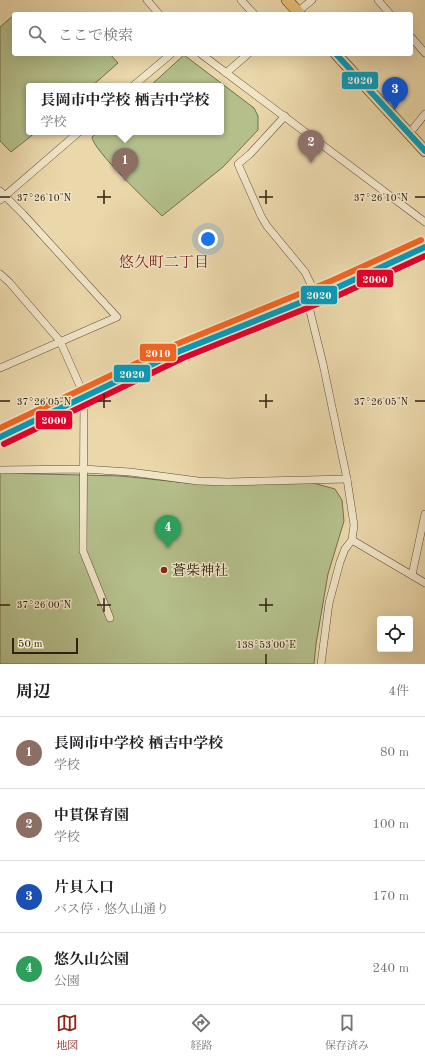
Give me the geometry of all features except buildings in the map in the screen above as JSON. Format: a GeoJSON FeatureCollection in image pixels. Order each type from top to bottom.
{"type":"FeatureCollection","features":[{"type":"Feature","properties":{"kind":"main road"},"geometry":{"type":"LineString","coordinates":[[287,0],[297,12]]}},
{"type":"Feature","properties":{"kind":"main road"},"geometry":{"type":"LineString","coordinates":[[338,56],[425,152]]}},
{"type":"Feature","properties":{"kind":"main road"},"geometry":{"type":"LineString","coordinates":[[0,437],[84,395],[180,351],[384,268],[425,247]]}},
{"type":"Feature","properties":{"kind":"street"},"geometry":{"type":"LineString","coordinates":[[147,0],[157,12]]}},
{"type":"Feature","properties":{"kind":"street"},"geometry":{"type":"LineString","coordinates":[[241,0],[252,12]]}},
{"type":"Feature","properties":{"kind":"street"},"geometry":{"type":"LineString","coordinates":[[299,12],[312,0]]}},
{"type":"Feature","properties":{"kind":"street"},"geometry":{"type":"LineString","coordinates":[[378,0],[388,12]]}},
{"type":"Feature","properties":{"kind":"street"},"geometry":{"type":"LineString","coordinates":[[413,39],[425,53]]}},
{"type":"Feature","properties":{"kind":"street"},"geometry":{"type":"LineString","coordinates":[[137,83],[169,56]]}},
{"type":"Feature","properties":{"kind":"street"},"geometry":{"type":"LineString","coordinates":[[204,56],[425,222]]}},
{"type":"Feature","properties":{"kind":"street"},"geometry":{"type":"LineString","coordinates":[[226,73],[246,56]]}},
{"type":"Feature","properties":{"kind":"street"},"geometry":{"type":"LineString","coordinates":[[409,134],[425,114]]}},
{"type":"Feature","properties":{"kind":"street"},"geometry":{"type":"LineString","coordinates":[[285,116],[250,154],[238,164],[264,221],[305,272],[347,479],[354,525],[352,540],[345,549],[334,585],[322,648],[321,664]]}},
{"type":"Feature","properties":{"kind":"street"},"geometry":{"type":"LineString","coordinates":[[1,366],[117,317],[2,195],[75,135]]}},
{"type":"Feature","properties":{"kind":"street"},"geometry":{"type":"LineString","coordinates":[[0,274],[9,282],[60,341],[84,395],[83,551],[110,618]]}},
{"type":"Feature","properties":{"kind":"street"},"geometry":{"type":"LineString","coordinates":[[0,470],[83,469],[130,472],[205,482],[347,479]]}},
{"type":"Feature","properties":{"kind":"street"},"geometry":{"type":"LineString","coordinates":[[412,575],[425,514]]}},
{"type":"Feature","properties":{"kind":"street"},"geometry":{"type":"LineString","coordinates":[[352,540],[425,583]]}},
{"type":"Feature","properties":{"kind":"green space"},"geometry":{"type":"Polygon","coordinates":[[[12,17],[12,56],[112,56],[118,63],[95,83],[26,83],[26,135],[32,135],[11,152],[0,141],[0,27],[12,17]]]}},
{"type":"Feature","properties":{"kind":"green space"},"geometry":{"type":"Polygon","coordinates":[[[183,56],[185,56],[221,83],[153,83],[183,56]]]}},
{"type":"Feature","properties":{"kind":"green space"},"geometry":{"type":"Polygon","coordinates":[[[224,85],[254,108],[258,116],[258,130],[223,167],[162,216],[101,153],[92,137],[94,135],[224,135],[224,85]]]}},
{"type":"Feature","properties":{"kind":"green space","name":"蒼柴神社"},"geometry":{"type":"Polygon","coordinates":[[[0,473],[121,476],[197,484],[313,483],[335,489],[342,500],[344,521],[328,574],[314,664],[0,664],[0,473]]]}},
{"type":"Feature","properties":{"kind":"transit line","name":"2020"},"geometry":{"type":"LineString","coordinates":[[338,56],[425,151]]}},
{"type":"Feature","properties":{"kind":"transit line","name":"2010"},"geometry":{"type":"LineString","coordinates":[[0,428],[177,344],[331,281],[421,240]]}},
{"type":"Feature","properties":{"kind":"transit line","name":"2020"},"geometry":{"type":"LineString","coordinates":[[0,437],[180,351],[334,289],[425,247]]}},
{"type":"Feature","properties":{"kind":"transit line","name":"2000"},"geometry":{"type":"LineString","coordinates":[[4,444],[183,358],[337,296],[425,256]]}},
{"type":"Feature","properties":{"kind":"place","name":"片貝入口"},"geometry":{"type":"Point","coordinates":[395,110]}},
{"type":"Feature","properties":{"kind":"place","name":"中貫保育園"},"geometry":{"type":"Point","coordinates":[311,163]}},
{"type":"Feature","properties":{"kind":"place","name":"長岡市中学校 栖吉中学校"},"geometry":{"type":"Point","coordinates":[125,181]}},
{"type":"Feature","properties":{"kind":"place","name":"悠久山公園"},"geometry":{"type":"Point","coordinates":[168,548]}},
{"type":"Feature","properties":{"kind":"place","name":"蒼柴神社"},"geometry":{"type":"Point","coordinates":[164,570]}},
{"type":"Feature","properties":{"kind":"district","name":"悠久町二丁目"},"geometry":{"type":"Point","coordinates":[164,262]}}]}
